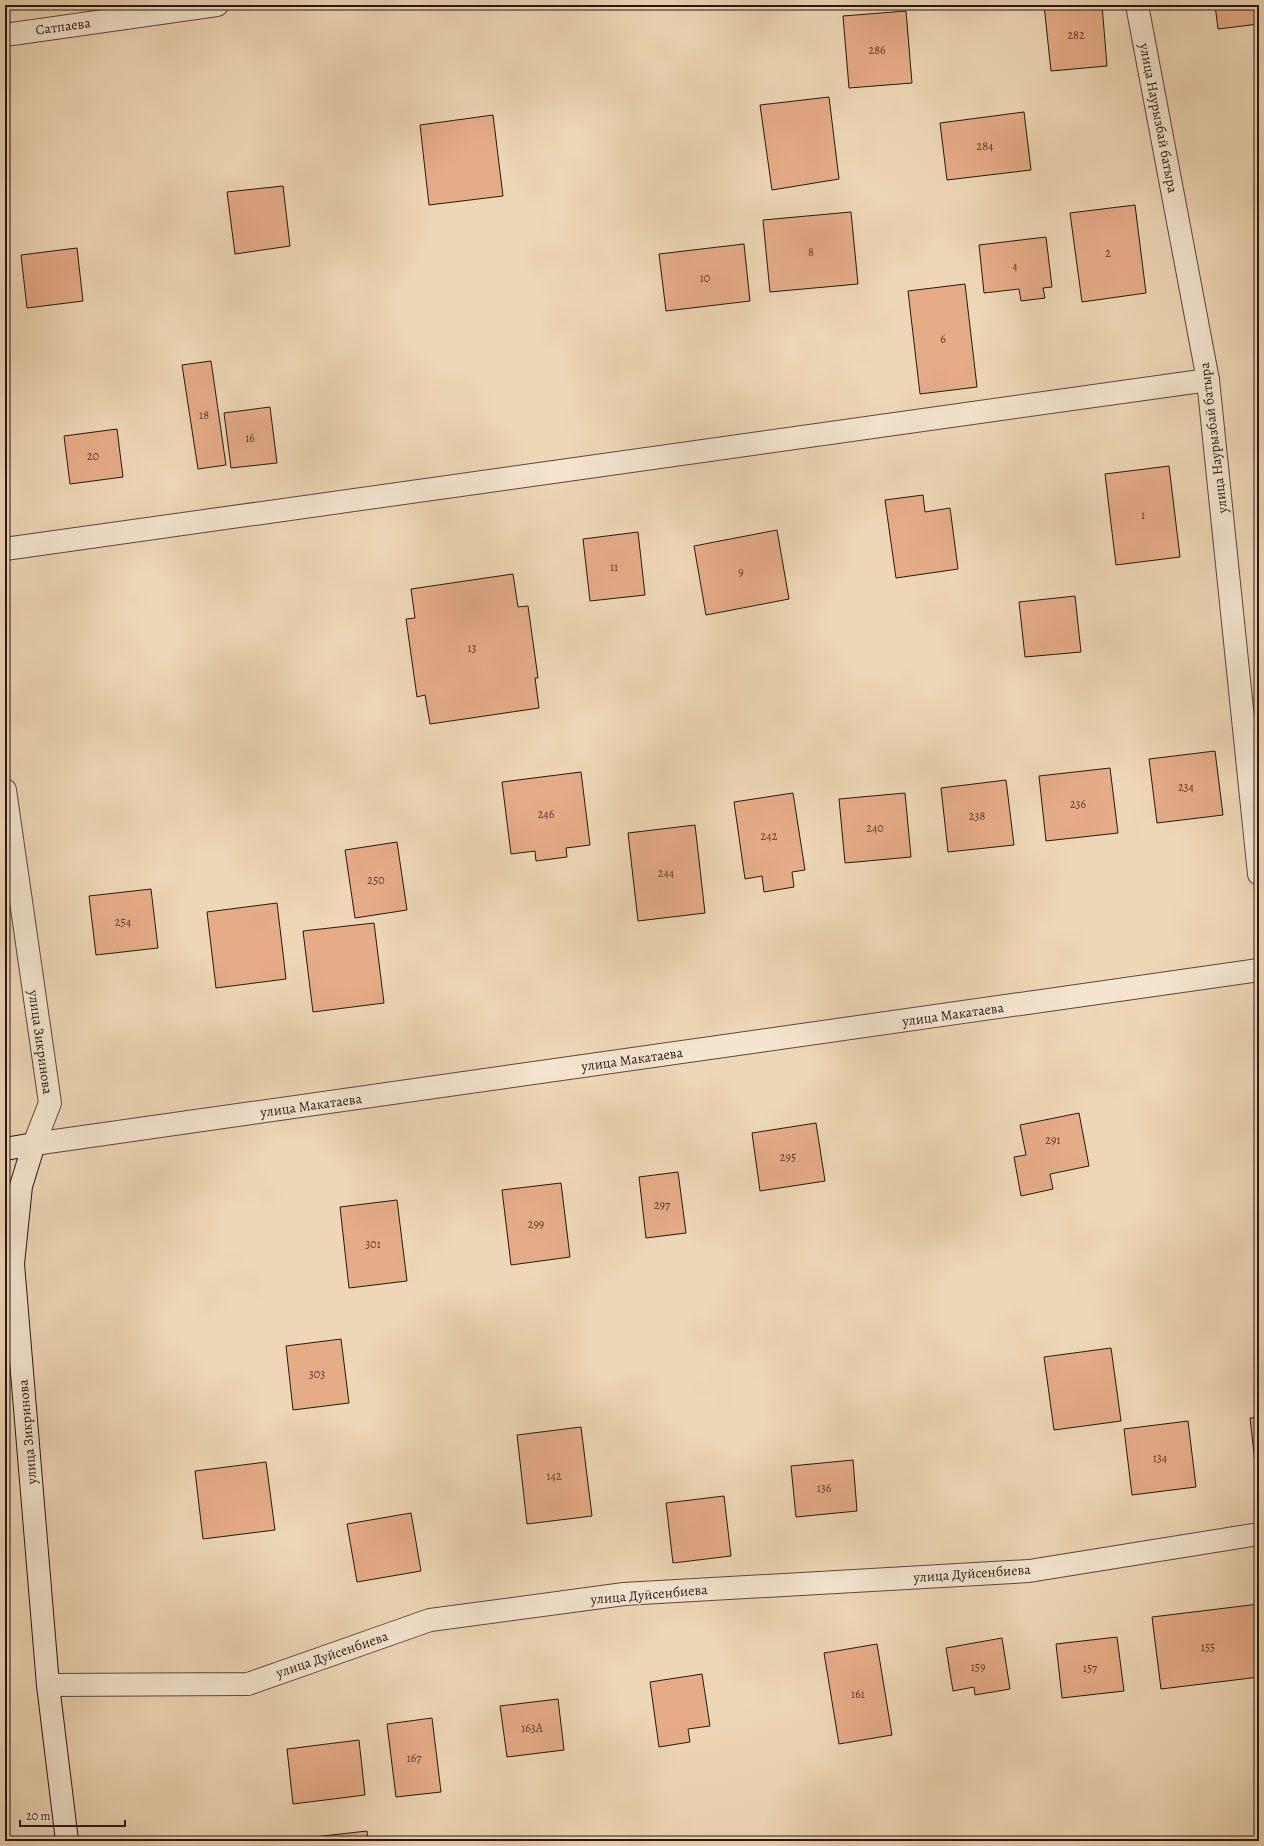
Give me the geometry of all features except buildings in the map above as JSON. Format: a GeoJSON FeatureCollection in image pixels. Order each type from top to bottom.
{"type":"FeatureCollection","features":[{"type":"Feature","properties":{"kind":"street","name":"Сатпаева"},"geometry":{"type":"LineString","coordinates":[[5,34],[217,5]]}},
{"type":"Feature","properties":{"kind":"street","name":"улица Наурызбай батыра"},"geometry":{"type":"LineString","coordinates":[[1137,5],[1208,380],[1259,874]]}},
{"type":"Feature","properties":{"kind":"street"},"geometry":{"type":"LineString","coordinates":[[5,549],[1208,380]]}},
{"type":"Feature","properties":{"kind":"street","name":"улица Зикринова"},"geometry":{"type":"LineString","coordinates":[[5,790],[50,1103],[34,1144],[21,1186],[13,1264],[48,1685],[67,1841]]}},
{"type":"Feature","properties":{"kind":"street","name":"улица Макатаева"},"geometry":{"type":"LineString","coordinates":[[5,1148],[1259,970]]}},
{"type":"Feature","properties":{"kind":"street","name":"улица Дуйсенбиева"},"geometry":{"type":"LineString","coordinates":[[48,1685],[248,1684],[430,1620],[624,1594],[1029,1571],[1259,1534]]}}]}
